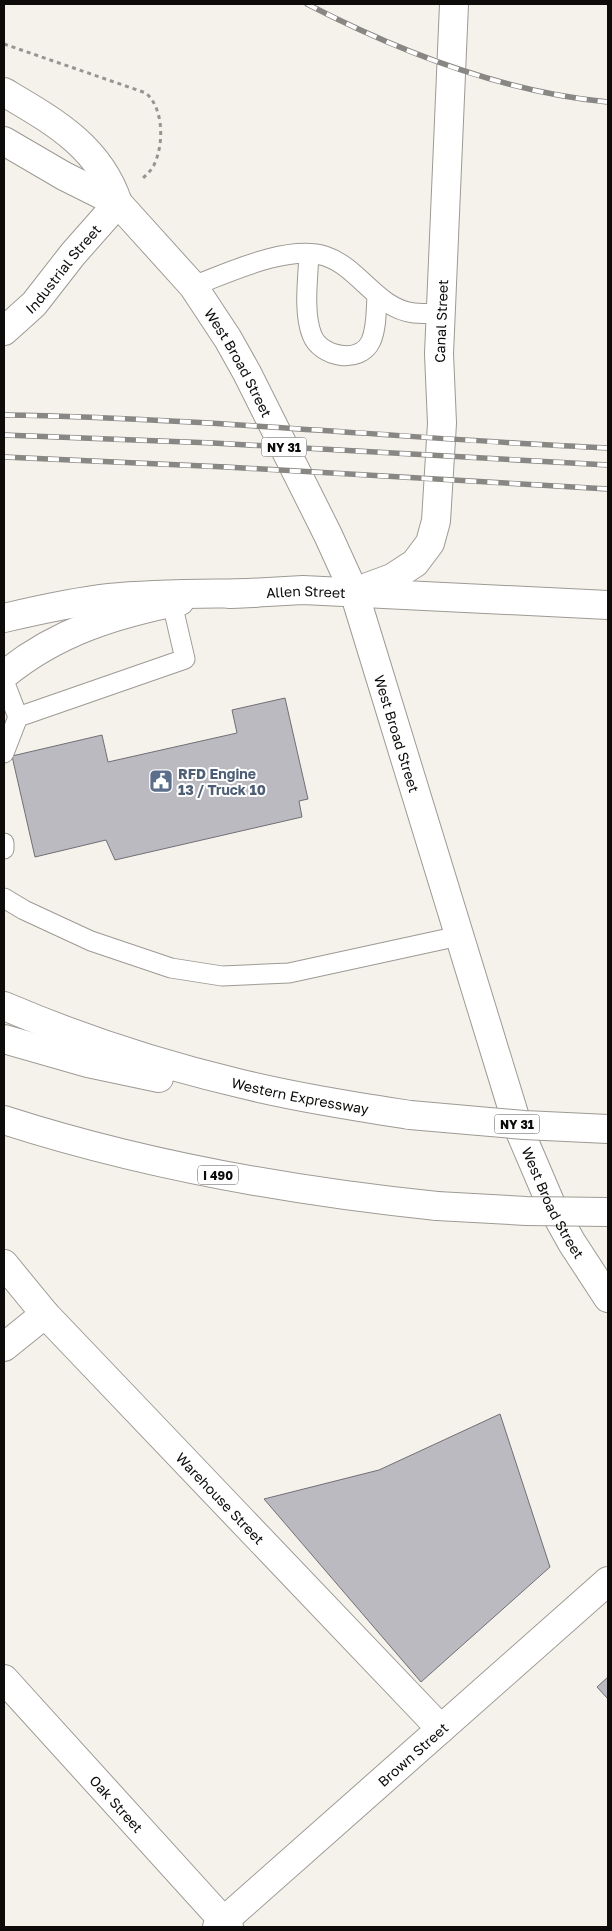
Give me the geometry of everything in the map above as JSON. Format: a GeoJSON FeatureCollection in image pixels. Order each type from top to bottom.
{"type":"FeatureCollection","features":[{"type":"Feature","properties":{"kind":"main road","name":"Canal Street"},"geometry":{"type":"LineString","coordinates":[[354,592],[379,584],[404,572],[424,553],[434,532],[442,423],[439,360],[454,4]]}},
{"type":"Feature","properties":{"kind":"main road","name":"West Broad Street"},"geometry":{"type":"LineString","coordinates":[[4,92],[55,123],[85,148],[107,175],[118,203],[193,286],[228,339],[247,373],[328,534],[354,592],[518,1127],[553,1209],[572,1243],[608,1298]]}},
{"type":"Feature","properties":{"kind":"main road","name":"West Broad Street"},"geometry":{"type":"LineString","coordinates":[[4,141],[64,176],[118,203]]}},
{"type":"Feature","properties":{"kind":"main road","name":"Industrial Street"},"geometry":{"type":"LineString","coordinates":[[4,332],[34,304],[87,237],[118,203]]}},
{"type":"Feature","properties":{"kind":"main road","name":"Allen Street"},"geometry":{"type":"LineString","coordinates":[[8,673],[48,644],[83,628],[125,614],[212,596],[304,590],[608,605]]}},
{"type":"Feature","properties":{"kind":"main road"},"geometry":{"type":"LineString","coordinates":[[4,618],[68,604],[115,597],[254,592]]}},
{"type":"Feature","properties":{"kind":"main road","name":"Western Expressway"},"geometry":{"type":"LineString","coordinates":[[4,1006],[73,1034],[184,1069],[286,1093],[410,1115],[524,1125],[608,1129]]}},
{"type":"Feature","properties":{"kind":"main road"},"geometry":{"type":"LineString","coordinates":[[4,1039],[88,1063],[217,1090],[295,1102],[410,1115]]}},
{"type":"Feature","properties":{"kind":"main road","name":"I 490"},"geometry":{"type":"LineString","coordinates":[[4,1120],[183,1168],[294,1188],[437,1206],[526,1211],[608,1212]]}},
{"type":"Feature","properties":{"kind":"main road","name":"Warehouse Street"},"geometry":{"type":"LineString","coordinates":[[4,1264],[45,1314],[441,1729]]}},
{"type":"Feature","properties":{"kind":"main road"},"geometry":{"type":"LineString","coordinates":[[4,1347],[45,1314]]}},
{"type":"Feature","properties":{"kind":"main road","name":"Brown Street"},"geometry":{"type":"LineString","coordinates":[[223,1925],[608,1581]]}},
{"type":"Feature","properties":{"kind":"main road","name":"Oak Street"},"geometry":{"type":"LineString","coordinates":[[4,1679],[223,1925]]}},
{"type":"Feature","properties":{"kind":"lane"},"geometry":{"type":"LineString","coordinates":[[193,286],[261,260],[294,254],[323,255],[342,263],[377,295],[394,306],[413,313],[441,312]]}},
{"type":"Feature","properties":{"kind":"lane"},"geometry":{"type":"LineString","coordinates":[[309,254],[307,316],[312,336],[319,346],[335,355],[352,356],[362,353],[371,342],[375,328],[377,295]]}},
{"type":"Feature","properties":{"kind":"lane"},"geometry":{"type":"LineString","coordinates":[[18,717],[185,659],[172,603]]}},
{"type":"Feature","properties":{"kind":"lane"},"geometry":{"type":"LineString","coordinates":[[4,753],[18,717],[8,673]]}},
{"type":"Feature","properties":{"kind":"lane"},"geometry":{"type":"LineString","coordinates":[[4,843],[4,849]]}},
{"type":"Feature","properties":{"kind":"lane"},"geometry":{"type":"LineString","coordinates":[[4,898],[24,910],[91,941],[171,968],[222,976],[289,973],[459,936]]}},
{"type":"Feature","properties":{"kind":"path"},"geometry":{"type":"LineString","coordinates":[[4,44],[146,93],[151,98],[158,116],[160,132],[160,144],[156,160],[149,172],[118,203]]}},
{"type":"Feature","properties":{"kind":"building","name":"RFD Engine 13 / Truck 10"},"geometry":{"type":"Polygon","coordinates":[[[285,698],[308,799],[299,801],[302,817],[115,860],[106,840],[35,857],[12,756],[102,735],[108,762],[237,733],[232,710],[285,698]]]}},
{"type":"Feature","properties":{"kind":"building"},"geometry":{"type":"Polygon","coordinates":[[[500,1414],[550,1567],[421,1682],[264,1499],[379,1470],[500,1414]]]}},
{"type":"Feature","properties":{"kind":"building"},"geometry":{"type":"Polygon","coordinates":[[[608,1677],[608,1699],[597,1687],[608,1677]]]}},
{"type":"Feature","properties":{"kind":"railway"},"geometry":{"type":"LineString","coordinates":[[307,4],[378,38],[453,67],[530,89],[608,102]]}},
{"type":"Feature","properties":{"kind":"railway"},"geometry":{"type":"LineString","coordinates":[[4,415],[230,424],[608,448]]}},
{"type":"Feature","properties":{"kind":"railway"},"geometry":{"type":"LineString","coordinates":[[4,435],[213,443],[608,465]]}},
{"type":"Feature","properties":{"kind":"railway"},"geometry":{"type":"LineString","coordinates":[[4,457],[226,467],[608,489]]}},
{"type":"Feature","properties":{"kind":"place","name":"RFD Engine 13 / Truck 10"},"geometry":{"type":"Point","coordinates":[161,781]}}]}
